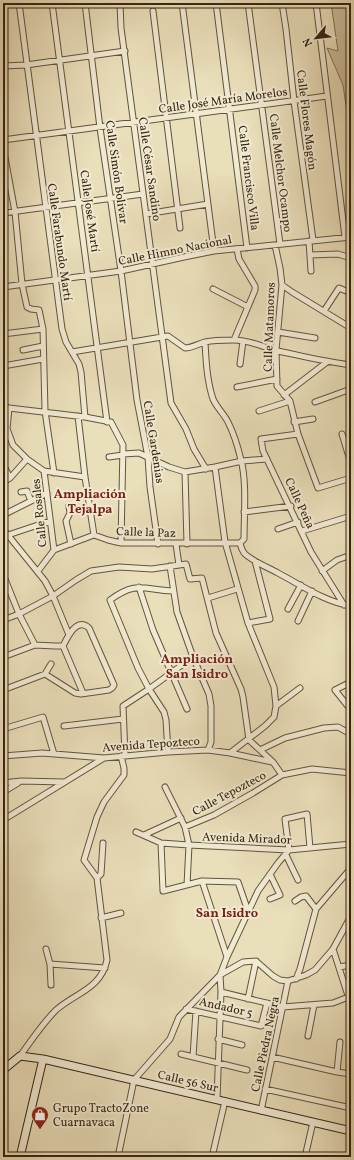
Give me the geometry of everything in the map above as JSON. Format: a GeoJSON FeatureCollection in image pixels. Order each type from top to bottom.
{"type":"FeatureCollection","features":[{"type":"Feature","properties":{"kind":"street","name":"Calle Farabundo Martí"},"geometry":{"type":"LineString","coordinates":[[19,3],[35,136],[62,329],[66,342],[77,359],[81,372],[85,417]]}},
{"type":"Feature","properties":{"kind":"street","name":"Calle José Martí"},"geometry":{"type":"LineString","coordinates":[[52,3],[68,131],[109,422]]}},
{"type":"Feature","properties":{"kind":"street","name":"Calle Simón Bolívar"},"geometry":{"type":"LineString","coordinates":[[85,3],[100,128],[130,343]]}},
{"type":"Feature","properties":{"kind":"street","name":"Calle César Sandino"},"geometry":{"type":"LineString","coordinates":[[120,3],[121,28],[171,403],[186,429],[194,449],[206,469]]}},
{"type":"Feature","properties":{"kind":"street"},"geometry":{"type":"LineString","coordinates":[[182,3],[214,251]]}},
{"type":"Feature","properties":{"kind":"street","name":"Calle Francisco Villa"},"geometry":{"type":"LineString","coordinates":[[216,3],[247,248]]}},
{"type":"Feature","properties":{"kind":"street","name":"Calle Melchor Ocampo"},"geometry":{"type":"LineString","coordinates":[[248,3],[262,105],[277,244]]}},
{"type":"Feature","properties":{"kind":"street","name":"Calle Flores Magón"},"geometry":{"type":"LineString","coordinates":[[282,3],[311,241],[311,271]]}},
{"type":"Feature","properties":{"kind":"street"},"geometry":{"type":"LineString","coordinates":[[316,3],[327,96],[348,237]]}},
{"type":"Feature","properties":{"kind":"street"},"geometry":{"type":"LineString","coordinates":[[153,11],[180,228]]}},
{"type":"Feature","properties":{"kind":"street"},"geometry":{"type":"LineString","coordinates":[[3,66],[26,65],[125,51]]}},
{"type":"Feature","properties":{"kind":"street","name":"Calle José María Morelos"},"geometry":{"type":"LineString","coordinates":[[3,140],[327,96]]}},
{"type":"Feature","properties":{"kind":"street"},"geometry":{"type":"LineString","coordinates":[[3,147],[15,212],[22,284],[26,307],[39,310],[43,329],[45,412],[54,473]]}},
{"type":"Feature","properties":{"kind":"street"},"geometry":{"type":"LineString","coordinates":[[3,214],[143,194]]}},
{"type":"Feature","properties":{"kind":"street"},"geometry":{"type":"LineString","coordinates":[[146,214],[208,204]]}},
{"type":"Feature","properties":{"kind":"street","name":"Calle Himno Nacional"},"geometry":{"type":"LineString","coordinates":[[3,287],[121,271],[214,251],[348,237]]}},
{"type":"Feature","properties":{"kind":"street","name":"Calle Matamoros"},"geometry":{"type":"LineString","coordinates":[[277,244],[282,285],[276,350],[276,379],[277,386],[290,401]]}},
{"type":"Feature","properties":{"kind":"street"},"geometry":{"type":"LineString","coordinates":[[234,340],[255,286],[239,259],[237,249]]}},
{"type":"Feature","properties":{"kind":"street"},"geometry":{"type":"LineString","coordinates":[[310,255],[338,254],[351,258]]}},
{"type":"Feature","properties":{"kind":"street"},"geometry":{"type":"LineString","coordinates":[[282,285],[351,328]]}},
{"type":"Feature","properties":{"kind":"street"},"geometry":{"type":"LineString","coordinates":[[324,311],[339,288],[351,293]]}},
{"type":"Feature","properties":{"kind":"street"},"geometry":{"type":"LineString","coordinates":[[213,289],[248,307]]}},
{"type":"Feature","properties":{"kind":"street"},"geometry":{"type":"LineString","coordinates":[[3,334],[43,329]]}},
{"type":"Feature","properties":{"kind":"street"},"geometry":{"type":"LineString","coordinates":[[278,332],[315,338]]}},
{"type":"Feature","properties":{"kind":"street"},"geometry":{"type":"LineString","coordinates":[[72,352],[168,336],[185,348],[190,348],[205,342],[234,340],[258,344],[276,350],[327,362],[351,365]]}},
{"type":"Feature","properties":{"kind":"street"},"geometry":{"type":"LineString","coordinates":[[240,364],[243,341]]}},
{"type":"Feature","properties":{"kind":"street"},"geometry":{"type":"LineString","coordinates":[[205,342],[207,368],[213,399],[217,408],[227,421],[242,461],[244,512],[244,539],[240,543],[242,550],[246,555],[255,561],[312,591],[332,601],[351,606]]}},
{"type":"Feature","properties":{"kind":"street","name":"Calle Gardenias"},"geometry":{"type":"LineString","coordinates":[[130,343],[137,400],[148,457],[150,487],[158,544]]}},
{"type":"Feature","properties":{"kind":"street"},"geometry":{"type":"LineString","coordinates":[[23,350],[43,346]]}},
{"type":"Feature","properties":{"kind":"street"},"geometry":{"type":"LineString","coordinates":[[3,366],[43,359]]}},
{"type":"Feature","properties":{"kind":"street"},"geometry":{"type":"LineString","coordinates":[[284,395],[327,362]]}},
{"type":"Feature","properties":{"kind":"street"},"geometry":{"type":"LineString","coordinates":[[237,387],[276,379]]}},
{"type":"Feature","properties":{"kind":"street"},"geometry":{"type":"LineString","coordinates":[[315,402],[351,389]]}},
{"type":"Feature","properties":{"kind":"street"},"geometry":{"type":"LineString","coordinates":[[259,411],[290,401],[294,422],[318,488],[351,478]]}},
{"type":"Feature","properties":{"kind":"street"},"geometry":{"type":"LineString","coordinates":[[3,406],[85,417],[109,422],[123,445],[121,543]]}},
{"type":"Feature","properties":{"kind":"street"},"geometry":{"type":"LineString","coordinates":[[9,408],[7,429],[13,445],[26,459],[44,471],[85,477]]}},
{"type":"Feature","properties":{"kind":"street"},"geometry":{"type":"LineString","coordinates":[[54,550],[94,535],[78,416]]}},
{"type":"Feature","properties":{"kind":"street"},"geometry":{"type":"LineString","coordinates":[[294,422],[313,419]]}},
{"type":"Feature","properties":{"kind":"street","name":"Calle Peña"},"geometry":{"type":"LineString","coordinates":[[298,434],[261,439],[263,450],[322,571],[344,605]]}},
{"type":"Feature","properties":{"kind":"street"},"geometry":{"type":"LineString","coordinates":[[342,434],[349,457],[351,456]]}},
{"type":"Feature","properties":{"kind":"street"},"geometry":{"type":"LineString","coordinates":[[110,457],[139,452],[169,467],[185,472],[242,461],[267,459]]}},
{"type":"Feature","properties":{"kind":"street"},"geometry":{"type":"LineString","coordinates":[[3,482],[10,478],[26,459]]}},
{"type":"Feature","properties":{"kind":"street"},"geometry":{"type":"LineString","coordinates":[[3,464],[10,478]]}},
{"type":"Feature","properties":{"kind":"street"},"geometry":{"type":"LineString","coordinates":[[215,467],[225,542],[237,589],[248,623],[274,688],[276,706],[274,717],[266,726],[251,742],[232,753]]}},
{"type":"Feature","properties":{"kind":"street","name":"Calle Rosales"},"geometry":{"type":"LineString","coordinates":[[38,571],[54,550],[44,471]]}},
{"type":"Feature","properties":{"kind":"street"},"geometry":{"type":"LineString","coordinates":[[185,472],[187,544]]}},
{"type":"Feature","properties":{"kind":"street"},"geometry":{"type":"LineString","coordinates":[[20,492],[27,491],[31,501]]}},
{"type":"Feature","properties":{"kind":"street"},"geometry":{"type":"LineString","coordinates":[[3,515],[47,493]]}},
{"type":"Feature","properties":{"kind":"street"},"geometry":{"type":"LineString","coordinates":[[69,506],[70,513],[66,521],[71,544]]}},
{"type":"Feature","properties":{"kind":"street"},"geometry":{"type":"LineString","coordinates":[[244,512],[291,506]]}},
{"type":"Feature","properties":{"kind":"street"},"geometry":{"type":"LineString","coordinates":[[302,531],[351,516]]}},
{"type":"Feature","properties":{"kind":"street"},"geometry":{"type":"LineString","coordinates":[[8,535],[50,521]]}},
{"type":"Feature","properties":{"kind":"street"},"geometry":{"type":"LineString","coordinates":[[278,529],[298,522]]}},
{"type":"Feature","properties":{"kind":"street"},"geometry":{"type":"LineString","coordinates":[[3,529],[45,581],[53,596],[69,635]]}},
{"type":"Feature","properties":{"kind":"street","name":"Calle la Paz"},"geometry":{"type":"LineString","coordinates":[[94,535],[121,543],[240,543]]}},
{"type":"Feature","properties":{"kind":"street"},"geometry":{"type":"LineString","coordinates":[[176,544],[179,565]]}},
{"type":"Feature","properties":{"kind":"street"},"geometry":{"type":"LineString","coordinates":[[322,571],[337,560],[351,555]]}},
{"type":"Feature","properties":{"kind":"street"},"geometry":{"type":"LineString","coordinates":[[248,623],[270,619],[255,561]]}},
{"type":"Feature","properties":{"kind":"street"},"geometry":{"type":"LineString","coordinates":[[3,620],[19,614],[53,596],[76,580],[96,569],[119,567],[152,569],[186,564],[190,579],[202,578],[216,634],[241,689],[251,742],[273,762],[282,775],[312,769],[351,773]]}},
{"type":"Feature","properties":{"kind":"street"},"geometry":{"type":"LineString","coordinates":[[170,566],[177,612],[193,657],[209,694],[211,706],[211,742],[208,750]]}},
{"type":"Feature","properties":{"kind":"street"},"geometry":{"type":"LineString","coordinates":[[3,574],[5,586],[35,645]]}},
{"type":"Feature","properties":{"kind":"street"},"geometry":{"type":"LineString","coordinates":[[288,609],[301,585]]}},
{"type":"Feature","properties":{"kind":"street"},"geometry":{"type":"LineString","coordinates":[[168,752],[164,712],[149,689],[110,600],[129,588],[139,587],[158,591],[173,591]]}},
{"type":"Feature","properties":{"kind":"street"},"geometry":{"type":"LineString","coordinates":[[139,587],[157,640],[187,709]]}},
{"type":"Feature","properties":{"kind":"street"},"geometry":{"type":"LineString","coordinates":[[208,598],[237,589]]}},
{"type":"Feature","properties":{"kind":"street"},"geometry":{"type":"LineString","coordinates":[[298,621],[312,591]]}},
{"type":"Feature","properties":{"kind":"street"},"geometry":{"type":"LineString","coordinates":[[45,674],[75,693],[84,694],[109,690],[114,685],[89,628],[80,624],[69,635],[63,646]]}},
{"type":"Feature","properties":{"kind":"street"},"geometry":{"type":"LineString","coordinates":[[3,657],[35,645],[63,646]]}},
{"type":"Feature","properties":{"kind":"street"},"geometry":{"type":"LineString","coordinates":[[63,646],[84,694]]}},
{"type":"Feature","properties":{"kind":"street"},"geometry":{"type":"LineString","coordinates":[[3,1070],[20,1056],[42,1026],[57,1010],[98,980],[106,968],[107,960],[97,878],[84,860],[97,817],[104,802],[124,775],[123,706],[193,657]]}},
{"type":"Feature","properties":{"kind":"street"},"geometry":{"type":"LineString","coordinates":[[3,690],[45,674],[51,664]]}},
{"type":"Feature","properties":{"kind":"street"},"geometry":{"type":"LineString","coordinates":[[351,682],[335,690],[351,710]]}},
{"type":"Feature","properties":{"kind":"street"},"geometry":{"type":"LineString","coordinates":[[276,706],[300,688]]}},
{"type":"Feature","properties":{"kind":"street"},"geometry":{"type":"LineString","coordinates":[[3,729],[43,717],[54,754]]}},
{"type":"Feature","properties":{"kind":"street"},"geometry":{"type":"LineString","coordinates":[[64,726],[123,719]]}},
{"type":"Feature","properties":{"kind":"street"},"geometry":{"type":"LineString","coordinates":[[260,750],[285,738],[331,727],[338,727],[347,732],[351,726]]}},
{"type":"Feature","properties":{"kind":"street","name":"Avenida Tepozteco"},"geometry":{"type":"LineString","coordinates":[[3,756],[42,753],[104,758],[208,750],[232,753],[273,762]]}},
{"type":"Feature","properties":{"kind":"street"},"geometry":{"type":"LineString","coordinates":[[3,820],[104,758]]}},
{"type":"Feature","properties":{"kind":"street","name":"Calle Tepozteco"},"geometry":{"type":"LineString","coordinates":[[185,827],[214,815],[253,794],[282,775]]}},
{"type":"Feature","properties":{"kind":"street"},"geometry":{"type":"LineString","coordinates":[[3,792],[21,782]]}},
{"type":"Feature","properties":{"kind":"street"},"geometry":{"type":"LineString","coordinates":[[3,783],[65,782]]}},
{"type":"Feature","properties":{"kind":"street"},"geometry":{"type":"LineString","coordinates":[[165,787],[185,827],[188,845],[187,885]]}},
{"type":"Feature","properties":{"kind":"street"},"geometry":{"type":"LineString","coordinates":[[298,880],[288,853],[285,820],[307,814],[310,848]]}},
{"type":"Feature","properties":{"kind":"street"},"geometry":{"type":"LineString","coordinates":[[144,835],[181,818]]}},
{"type":"Feature","properties":{"kind":"street","name":"Avenida Mirador"},"geometry":{"type":"LineString","coordinates":[[136,832],[161,844],[288,853],[310,848],[351,844]]}},
{"type":"Feature","properties":{"kind":"street"},"geometry":{"type":"LineString","coordinates":[[97,878],[101,874],[103,843]]}},
{"type":"Feature","properties":{"kind":"street"},"geometry":{"type":"LineString","coordinates":[[161,844],[163,891],[202,881],[238,882],[248,911]]}},
{"type":"Feature","properties":{"kind":"street"},"geometry":{"type":"LineString","coordinates":[[217,1099],[220,975],[258,891],[288,853]]}},
{"type":"Feature","properties":{"kind":"street"},"geometry":{"type":"LineString","coordinates":[[296,979],[316,909],[351,868]]}},
{"type":"Feature","properties":{"kind":"street"},"geometry":{"type":"LineString","coordinates":[[270,874],[280,895],[270,900]]}},
{"type":"Feature","properties":{"kind":"street"},"geometry":{"type":"LineString","coordinates":[[202,881],[227,957]]}},
{"type":"Feature","properties":{"kind":"street"},"geometry":{"type":"LineString","coordinates":[[295,901],[301,896],[306,896],[316,909]]}},
{"type":"Feature","properties":{"kind":"street"},"geometry":{"type":"LineString","coordinates":[[102,918],[121,913]]}},
{"type":"Feature","properties":{"kind":"street"},"geometry":{"type":"LineString","coordinates":[[118,1157],[134,1080],[170,1038],[179,1017],[186,1009],[220,975],[243,962],[256,961],[273,976],[280,980],[288,981],[315,970],[333,949],[351,916]]}},
{"type":"Feature","properties":{"kind":"street"},"geometry":{"type":"LineString","coordinates":[[46,949],[50,964],[51,985]]}},
{"type":"Feature","properties":{"kind":"street"},"geometry":{"type":"LineString","coordinates":[[333,949],[350,996],[351,1005]]}},
{"type":"Feature","properties":{"kind":"street"},"geometry":{"type":"LineString","coordinates":[[248,998],[256,961]]}},
{"type":"Feature","properties":{"kind":"street"},"geometry":{"type":"LineString","coordinates":[[50,964],[106,968]]}},
{"type":"Feature","properties":{"kind":"street"},"geometry":{"type":"LineString","coordinates":[[339,967],[351,965]]}},
{"type":"Feature","properties":{"kind":"street","name":"Calle Piedra Negra"},"geometry":{"type":"LineString","coordinates":[[261,1111],[284,1007],[288,981]]}},
{"type":"Feature","properties":{"kind":"street"},"geometry":{"type":"LineString","coordinates":[[220,992],[284,1007],[334,1004],[350,996]]}},
{"type":"Feature","properties":{"kind":"street","name":"Andador 5"},"geometry":{"type":"LineString","coordinates":[[186,1009],[262,1026],[266,1003]]}},
{"type":"Feature","properties":{"kind":"street"},"geometry":{"type":"LineString","coordinates":[[308,1036],[314,1005]]}},
{"type":"Feature","properties":{"kind":"street"},"geometry":{"type":"LineString","coordinates":[[193,1057],[196,1011]]}},
{"type":"Feature","properties":{"kind":"street"},"geometry":{"type":"LineString","coordinates":[[218,1039],[242,1045]]}},
{"type":"Feature","properties":{"kind":"street"},"geometry":{"type":"LineString","coordinates":[[337,1072],[340,1042]]}},
{"type":"Feature","properties":{"kind":"street"},"geometry":{"type":"LineString","coordinates":[[181,1054],[247,1070]]}},
{"type":"Feature","properties":{"kind":"street","name":"Calle 56 Sur"},"geometry":{"type":"LineString","coordinates":[[20,1056],[43,1059],[351,1131]]}},
{"type":"Feature","properties":{"kind":"street"},"geometry":{"type":"LineString","coordinates":[[272,1057],[351,1074]]}},
{"type":"Feature","properties":{"kind":"street"},"geometry":{"type":"LineString","coordinates":[[20,1157],[43,1059]]}},
{"type":"Feature","properties":{"kind":"street"},"geometry":{"type":"LineString","coordinates":[[265,1089],[351,1108]]}},
{"type":"Feature","properties":{"kind":"street"},"geometry":{"type":"LineString","coordinates":[[212,1157],[225,1101]]}},
{"type":"Feature","properties":{"kind":"street"},"geometry":{"type":"LineString","coordinates":[[305,1157],[314,1122]]}},
{"type":"Feature","properties":{"kind":"shaded area"},"geometry":{"type":"Polygon","coordinates":[[[331,3],[351,3],[351,140],[343,85],[327,48],[338,51],[331,3]]]}},
{"type":"Feature","properties":{"kind":"place","name":"Grupo TractoZone Cuarnavaca"},"geometry":{"type":"Point","coordinates":[40,1130]}},
{"type":"Feature","properties":{"kind":"district","name":"Ampliación Tejalpa"},"geometry":{"type":"Point","coordinates":[90,500]}},
{"type":"Feature","properties":{"kind":"district","name":"Ampliación San Isidro"},"geometry":{"type":"Point","coordinates":[197,666]}},
{"type":"Feature","properties":{"kind":"district","name":"San Isidro"},"geometry":{"type":"Point","coordinates":[227,912]}}]}
